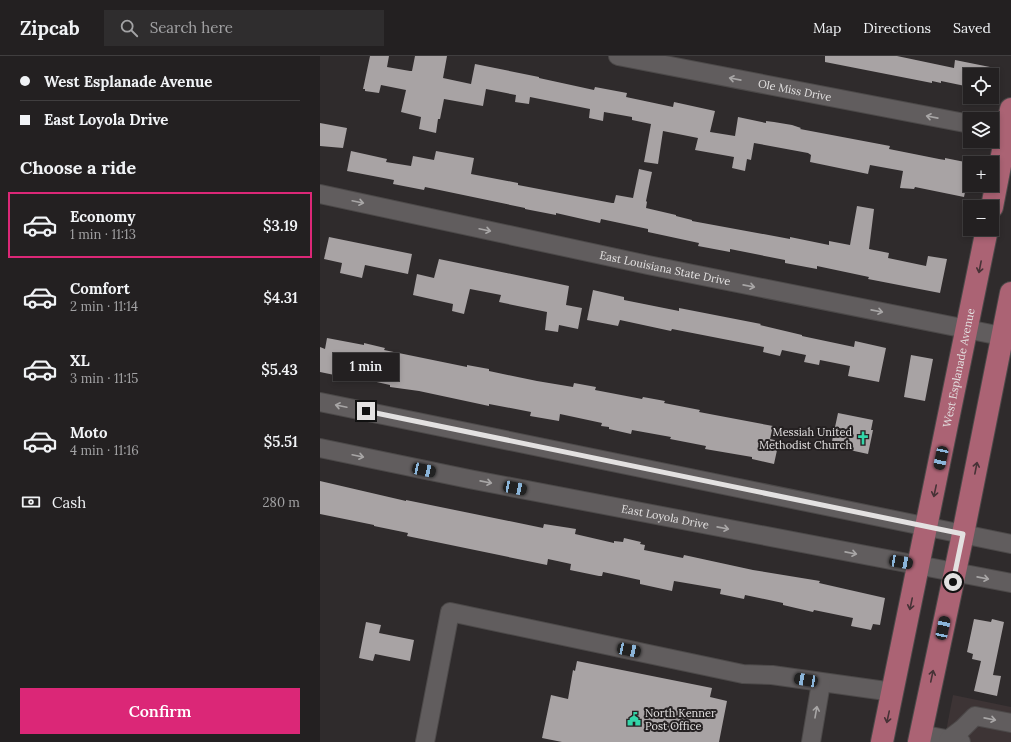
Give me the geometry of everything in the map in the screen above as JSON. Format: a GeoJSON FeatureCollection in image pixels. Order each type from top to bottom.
{"type":"FeatureCollection","features":[{"type":"Feature","properties":{"kind":"main road"},"geometry":{"type":"LineString","coordinates":[[993,200],[1003,131],[1011,109]]}},
{"type":"Feature","properties":{"kind":"main road","name":"West Esplanade Avenue"},"geometry":{"type":"LineString","coordinates":[[882,742],[968,329],[986,236]]}},
{"type":"Feature","properties":{"kind":"main road"},"geometry":{"type":"LineString","coordinates":[[919,738],[1007,338],[1011,293]]}},
{"type":"Feature","properties":{"kind":"main road"},"geometry":{"type":"LineString","coordinates":[[893,692],[927,698]]}},
{"type":"Feature","properties":{"kind":"street","name":"Ole Miss Drive"},"geometry":{"type":"LineString","coordinates":[[618,56],[963,123]]}},
{"type":"Feature","properties":{"kind":"street","name":"East Louisiana State Drive"},"geometry":{"type":"LineString","coordinates":[[320,194],[648,266],[1007,338]]}},
{"type":"Feature","properties":{"kind":"street"},"geometry":{"type":"LineString","coordinates":[[320,402],[1011,544]]}},
{"type":"Feature","properties":{"kind":"street","name":"East Loyola Drive"},"geometry":{"type":"LineString","coordinates":[[320,448],[469,479],[1011,583]]}},
{"type":"Feature","properties":{"kind":"street"},"geometry":{"type":"LineString","coordinates":[[424,742],[450,612],[743,674],[772,674],[821,683],[893,692]]}},
{"type":"Feature","properties":{"kind":"street"},"geometry":{"type":"LineString","coordinates":[[811,742],[821,683]]}},
{"type":"Feature","properties":{"kind":"street"},"geometry":{"type":"LineString","coordinates":[[919,738],[953,741],[975,716],[1011,723]]}},
{"type":"Feature","properties":{"kind":"shaded area"},"geometry":{"type":"Polygon","coordinates":[[[953,695],[1011,707],[1011,742],[944,742],[953,695]]]}},
{"type":"Feature","properties":{"kind":"building"},"geometry":{"type":"Polygon","coordinates":[[[370,56],[389,56],[387,67],[412,71],[415,56],[447,56],[443,78],[471,84],[475,64],[594,90],[595,87],[627,93],[626,97],[673,107],[674,102],[715,111],[710,132],[735,136],[738,117],[766,123],[766,121],[792,125],[801,128],[800,129],[890,146],[889,149],[939,159],[945,160],[945,158],[963,162],[963,192],[965,192],[964,197],[915,187],[914,189],[900,188],[903,171],[870,165],[868,174],[810,162],[811,155],[808,153],[754,143],[751,160],[747,159],[745,171],[732,168],[734,157],[695,150],[698,138],[663,131],[658,164],[644,162],[651,124],[632,120],[632,117],[604,112],[603,121],[589,118],[590,109],[530,97],[529,104],[515,102],[516,95],[486,89],[483,106],[444,99],[440,119],[438,119],[436,133],[419,129],[421,117],[401,112],[406,90],[381,85],[379,93],[365,91],[365,89],[363,89],[370,56]]]}},
{"type":"Feature","properties":{"kind":"building"},"geometry":{"type":"Polygon","coordinates":[[[825,56],[897,56],[954,68],[955,60],[995,68],[963,68],[963,86],[941,81],[941,83],[932,81],[932,83],[825,62],[825,56]]]}},
{"type":"Feature","properties":{"kind":"building"},"geometry":{"type":"Polygon","coordinates":[[[320,123],[347,128],[343,148],[320,146],[320,123]]]}},
{"type":"Feature","properties":{"kind":"building"},"geometry":{"type":"Polygon","coordinates":[[[351,151],[387,159],[386,162],[411,166],[413,156],[434,160],[436,151],[474,158],[471,174],[518,183],[518,185],[612,203],[614,203],[616,195],[633,198],[639,169],[652,172],[646,208],[676,215],[692,221],[829,245],[829,241],[850,245],[857,206],[874,209],[869,249],[889,253],[888,258],[926,266],[928,256],[947,259],[940,293],[868,279],[869,277],[817,266],[817,269],[785,263],[785,260],[730,249],[730,252],[698,246],[699,243],[648,232],[648,229],[601,219],[600,223],[556,213],[556,215],[525,209],[425,187],[424,190],[393,184],[394,180],[347,171],[351,151]]]}},
{"type":"Feature","properties":{"kind":"building"},"geometry":{"type":"Polygon","coordinates":[[[329,237],[412,254],[408,274],[365,265],[362,278],[340,273],[342,263],[324,259],[329,237]]]}},
{"type":"Feature","properties":{"kind":"building"},"geometry":{"type":"Polygon","coordinates":[[[439,259],[569,286],[566,305],[582,308],[578,329],[559,325],[558,332],[545,330],[547,312],[499,302],[501,295],[470,289],[464,314],[452,311],[453,304],[413,295],[417,274],[434,278],[439,259]]]}},
{"type":"Feature","properties":{"kind":"building"},"geometry":{"type":"Polygon","coordinates":[[[593,290],[624,297],[624,300],[679,311],[679,308],[761,324],[760,325],[802,336],[854,347],[855,341],[886,348],[879,382],[848,376],[850,366],[820,360],[819,365],[804,362],[806,355],[782,350],[780,356],[763,352],[764,347],[672,329],[671,331],[620,320],[618,326],[587,320],[593,290]]]}},
{"type":"Feature","properties":{"kind":"building"},"geometry":{"type":"Polygon","coordinates":[[[327,338],[364,345],[364,343],[385,348],[384,350],[467,367],[467,365],[489,369],[489,371],[537,381],[573,387],[574,383],[596,387],[595,390],[642,399],[643,397],[665,401],[664,403],[700,410],[699,412],[773,426],[770,439],[779,441],[774,464],[752,459],[752,457],[705,449],[706,446],[670,439],[671,437],[632,430],[631,434],[609,429],[609,427],[601,426],[602,423],[560,414],[559,421],[530,416],[531,412],[489,404],[489,406],[419,391],[390,387],[390,385],[350,376],[349,378],[320,372],[320,347],[325,349],[327,338]]]}},
{"type":"Feature","properties":{"kind":"building"},"geometry":{"type":"Polygon","coordinates":[[[911,355],[933,359],[925,401],[904,397],[911,355]]]}},
{"type":"Feature","properties":{"kind":"building"},"geometry":{"type":"Polygon","coordinates":[[[838,413],[873,420],[871,430],[873,430],[868,454],[831,446],[838,413]]]}},
{"type":"Feature","properties":{"kind":"building"},"geometry":{"type":"Polygon","coordinates":[[[320,481],[406,501],[543,528],[544,524],[576,529],[575,534],[614,543],[614,541],[623,542],[624,538],[641,542],[640,544],[645,545],[644,550],[683,558],[684,555],[753,570],[820,581],[819,583],[885,598],[880,625],[873,624],[871,630],[851,626],[853,618],[814,610],[813,612],[783,605],[783,603],[745,595],[744,599],[720,594],[721,589],[674,581],[672,591],[640,584],[640,580],[603,572],[602,576],[599,576],[570,570],[571,564],[548,559],[547,565],[407,536],[408,533],[320,514],[320,481]]]}},
{"type":"Feature","properties":{"kind":"building"},"geometry":{"type":"Polygon","coordinates":[[[974,619],[991,622],[992,619],[1004,622],[993,675],[1001,676],[997,696],[974,691],[981,661],[972,659],[973,654],[967,652],[974,619]]]}},
{"type":"Feature","properties":{"kind":"building"},"geometry":{"type":"Polygon","coordinates":[[[366,622],[381,625],[379,633],[414,640],[410,661],[375,654],[373,661],[359,658],[366,622]]]}},
{"type":"Feature","properties":{"kind":"building","name":"North Kenner Post Office"},"geometry":{"type":"Polygon","coordinates":[[[577,661],[712,688],[710,697],[727,701],[719,742],[562,742],[542,738],[551,695],[568,699],[573,670],[575,671],[577,661]]]}},
{"type":"Feature","properties":{"kind":"place","name":"Messiah United Methodist Church"},"geometry":{"type":"Point","coordinates":[863,438]}},
{"type":"Feature","properties":{"kind":"place","name":"North Kenner Post Office"},"geometry":{"type":"Point","coordinates":[634,719]}},
{"type":"Feature","properties":{"kind":"route"},"geometry":{"type":"LineString","coordinates":[[366,411],[963,534],[953,582]]}}]}
